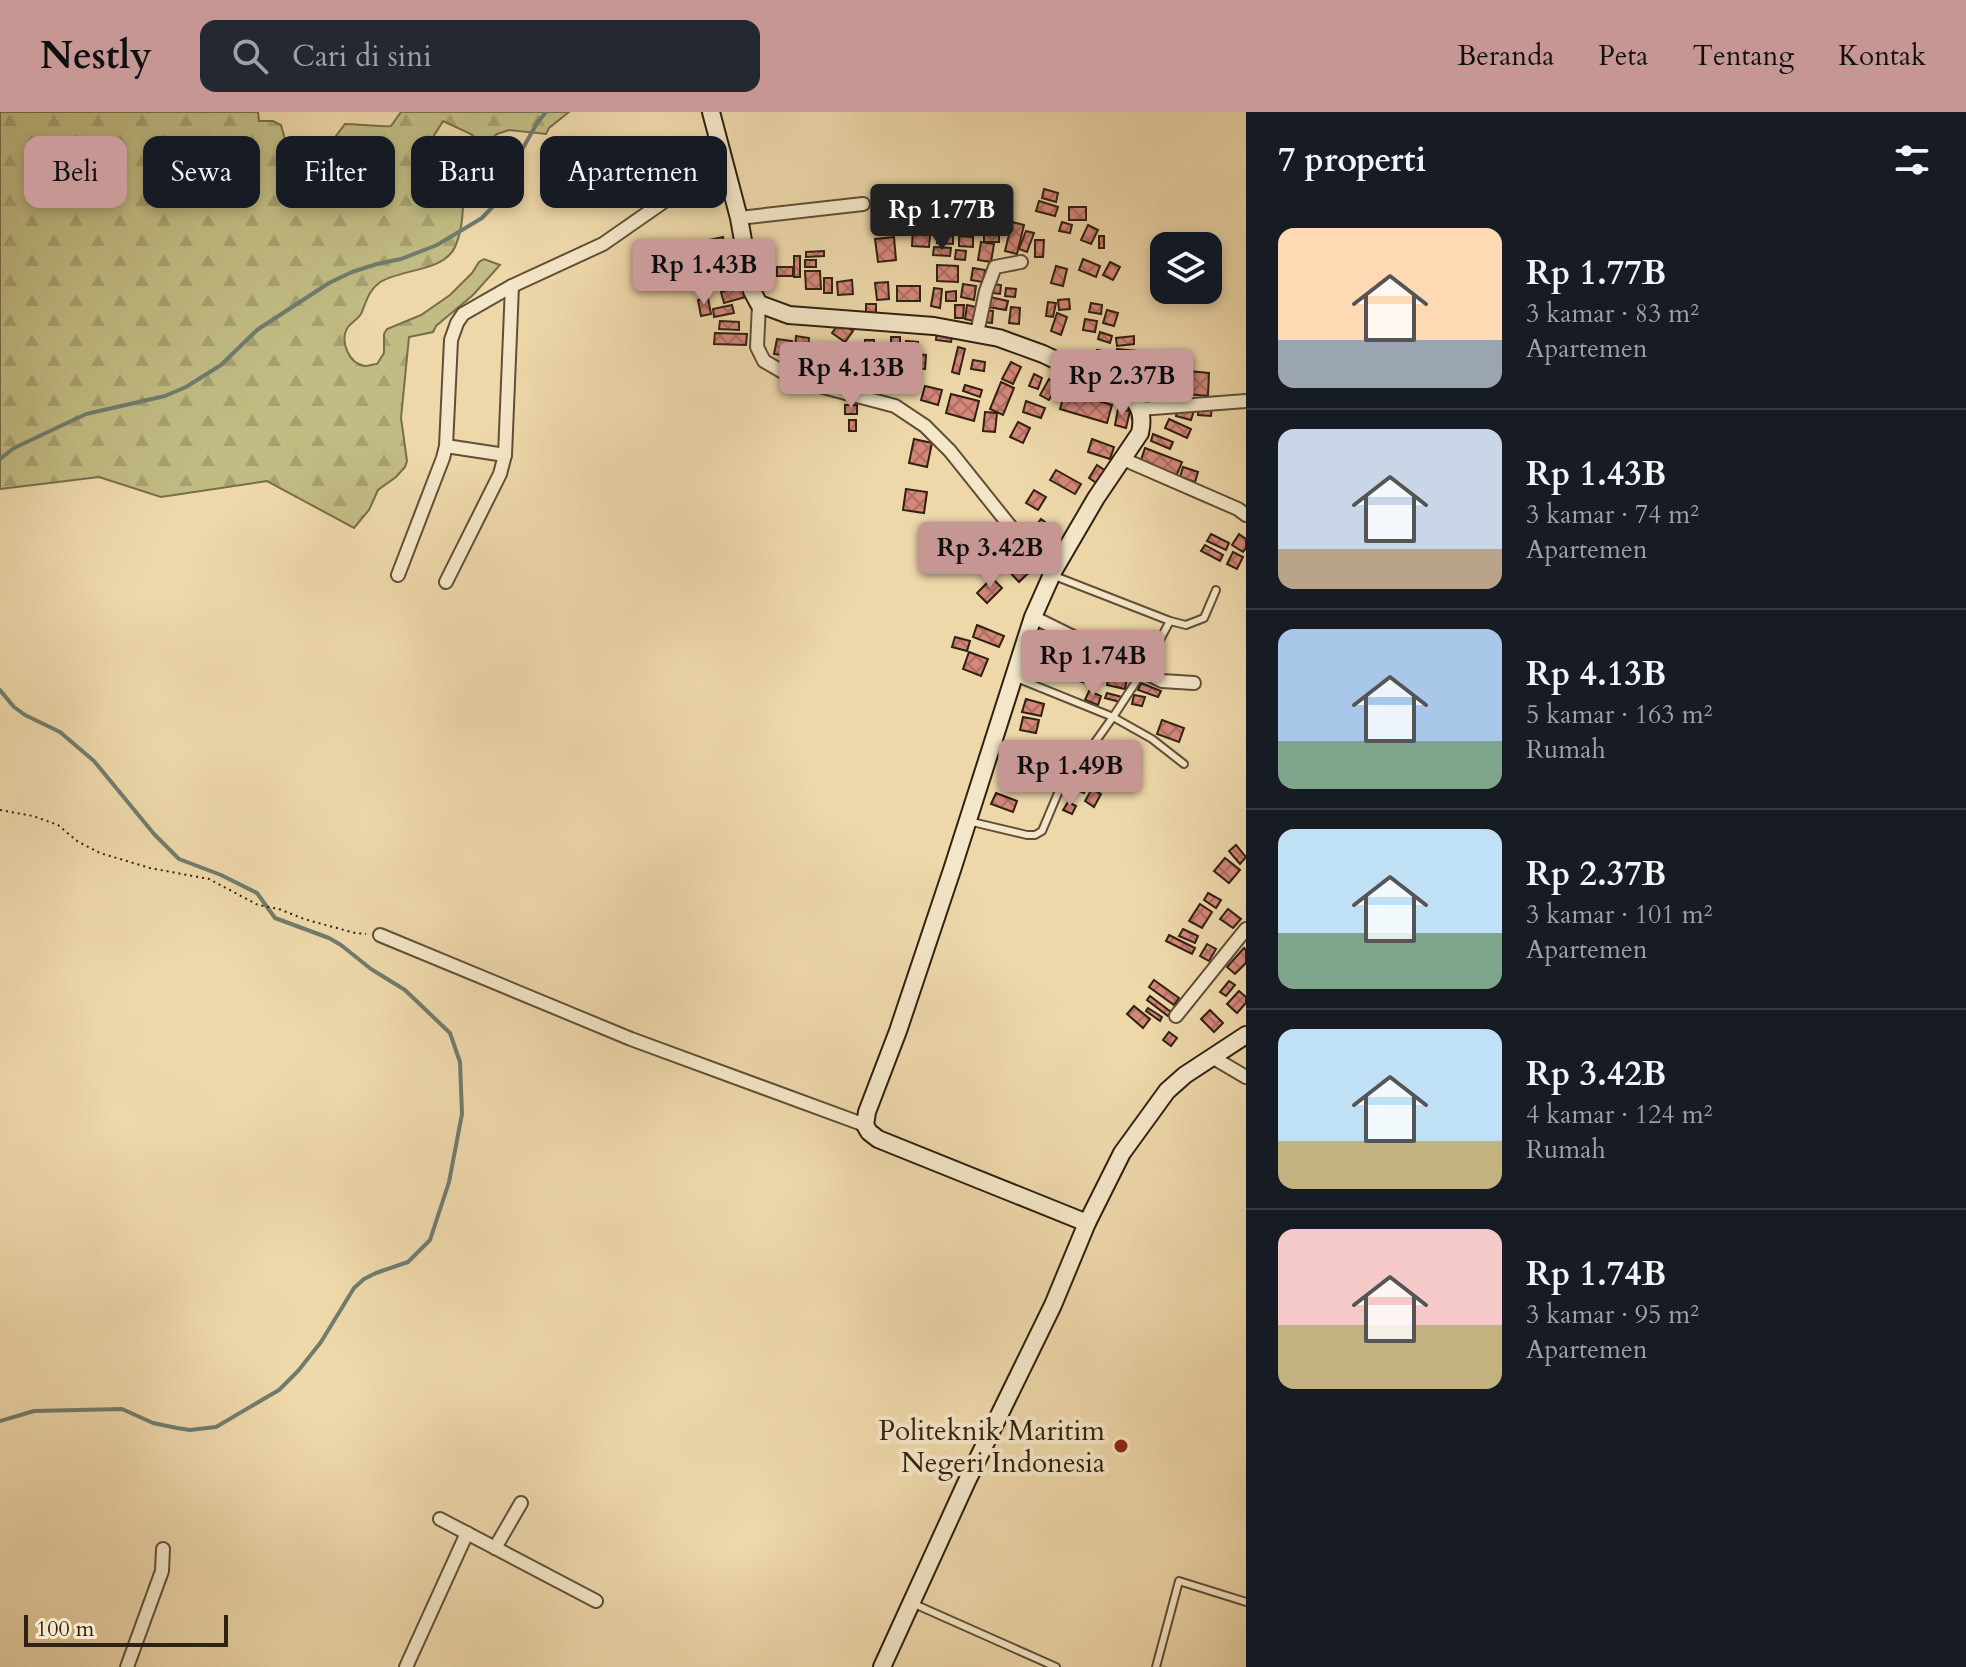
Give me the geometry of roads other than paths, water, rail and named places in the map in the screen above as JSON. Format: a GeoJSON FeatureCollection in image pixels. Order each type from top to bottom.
{"type":"FeatureCollection","features":[{"type":"Feature","properties":{"kind":"street"},"geometry":{"type":"LineString","coordinates":[[711,112],[717,136]]}},
{"type":"Feature","properties":{"kind":"street"},"geometry":{"type":"LineString","coordinates":[[727,174],[739,218],[752,291],[759,304],[757,347],[764,361],[808,383],[895,406],[925,426],[950,451],[1010,526],[1053,573]]}},
{"type":"Feature","properties":{"kind":"street"},"geometry":{"type":"LineString","coordinates":[[739,218],[863,204]]}},
{"type":"Feature","properties":{"kind":"street"},"geometry":{"type":"LineString","coordinates":[[398,575],[446,446],[451,340],[463,314],[512,286],[603,244],[655,208]]}},
{"type":"Feature","properties":{"kind":"street"},"geometry":{"type":"LineString","coordinates":[[977,333],[995,267],[1021,262]]}},
{"type":"Feature","properties":{"kind":"street"},"geometry":{"type":"LineString","coordinates":[[446,582],[500,474],[505,455],[512,286]]}},
{"type":"Feature","properties":{"kind":"street"},"geometry":{"type":"LineString","coordinates":[[759,304],[789,315],[934,326],[977,333],[1072,367],[1125,393],[1135,400],[1140,409],[1140,433],[1096,498],[1053,573],[1033,617],[865,1125],[878,1139],[1087,1223]]}},
{"type":"Feature","properties":{"kind":"street"},"geometry":{"type":"LineString","coordinates":[[1140,409],[1246,401]]}},
{"type":"Feature","properties":{"kind":"street"},"geometry":{"type":"LineString","coordinates":[[446,446],[505,455]]}},
{"type":"Feature","properties":{"kind":"street"},"geometry":{"type":"LineString","coordinates":[[1123,459],[1246,515]]}},
{"type":"Feature","properties":{"kind":"street"},"geometry":{"type":"LineString","coordinates":[[1033,617],[1162,681],[1194,683]]}},
{"type":"Feature","properties":{"kind":"street"},"geometry":{"type":"LineString","coordinates":[[1176,1016],[1246,930]]}},
{"type":"Feature","properties":{"kind":"street"},"geometry":{"type":"LineString","coordinates":[[380,935],[631,1039],[865,1125]]}},
{"type":"Feature","properties":{"kind":"street"},"geometry":{"type":"LineString","coordinates":[[882,1667],[1122,1153],[1167,1091],[1185,1075],[1246,1035]]}},
{"type":"Feature","properties":{"kind":"street"},"geometry":{"type":"LineString","coordinates":[[1212,1057],[1246,1077]]}},
{"type":"Feature","properties":{"kind":"street"},"geometry":{"type":"LineString","coordinates":[[495,1548],[521,1503]]}},
{"type":"Feature","properties":{"kind":"street"},"geometry":{"type":"LineString","coordinates":[[440,1519],[596,1601]]}},
{"type":"Feature","properties":{"kind":"street"},"geometry":{"type":"LineString","coordinates":[[406,1667],[467,1533]]}},
{"type":"Feature","properties":{"kind":"street"},"geometry":{"type":"LineString","coordinates":[[127,1667],[162,1571],[163,1549]]}},
{"type":"Feature","properties":{"kind":"lane"},"geometry":{"type":"LineString","coordinates":[[1053,573],[1186,625],[1204,618],[1216,590]]}},
{"type":"Feature","properties":{"kind":"lane"},"geometry":{"type":"LineString","coordinates":[[968,821],[1027,835],[1042,831],[1069,767],[1081,762],[1113,717],[1170,621]]}},
{"type":"Feature","properties":{"kind":"lane"},"geometry":{"type":"LineString","coordinates":[[1014,677],[1113,717],[1152,739],[1184,764]]}},
{"type":"Feature","properties":{"kind":"lane"},"geometry":{"type":"LineString","coordinates":[[1156,1667],[1179,1581],[1246,1602]]}},
{"type":"Feature","properties":{"kind":"lane"},"geometry":{"type":"LineString","coordinates":[[912,1603],[1056,1667]]}},
{"type":"Feature","properties":{"kind":"waterway"},"geometry":{"type":"LineString","coordinates":[[0,459],[14,448],[86,414],[165,396],[186,387],[221,365],[257,330],[329,283],[352,272],[401,259],[437,245],[482,218],[500,199],[518,157],[546,112]]}},
{"type":"Feature","properties":{"kind":"waterway"},"geometry":{"type":"LineString","coordinates":[[0,690],[14,707],[60,732],[94,761],[154,834],[179,859],[257,893],[275,918],[329,938],[405,990],[450,1033],[460,1062],[462,1114],[449,1182],[430,1240],[408,1262],[376,1273],[354,1288],[321,1342],[279,1390],[216,1427],[190,1430],[153,1423],[122,1409],[34,1411],[0,1421]]}},
{"type":"Feature","properties":{"kind":"place","name":"Politeknik Maritim Negeri Indonesia"},"geometry":{"type":"Point","coordinates":[1121,1446]}}]}
